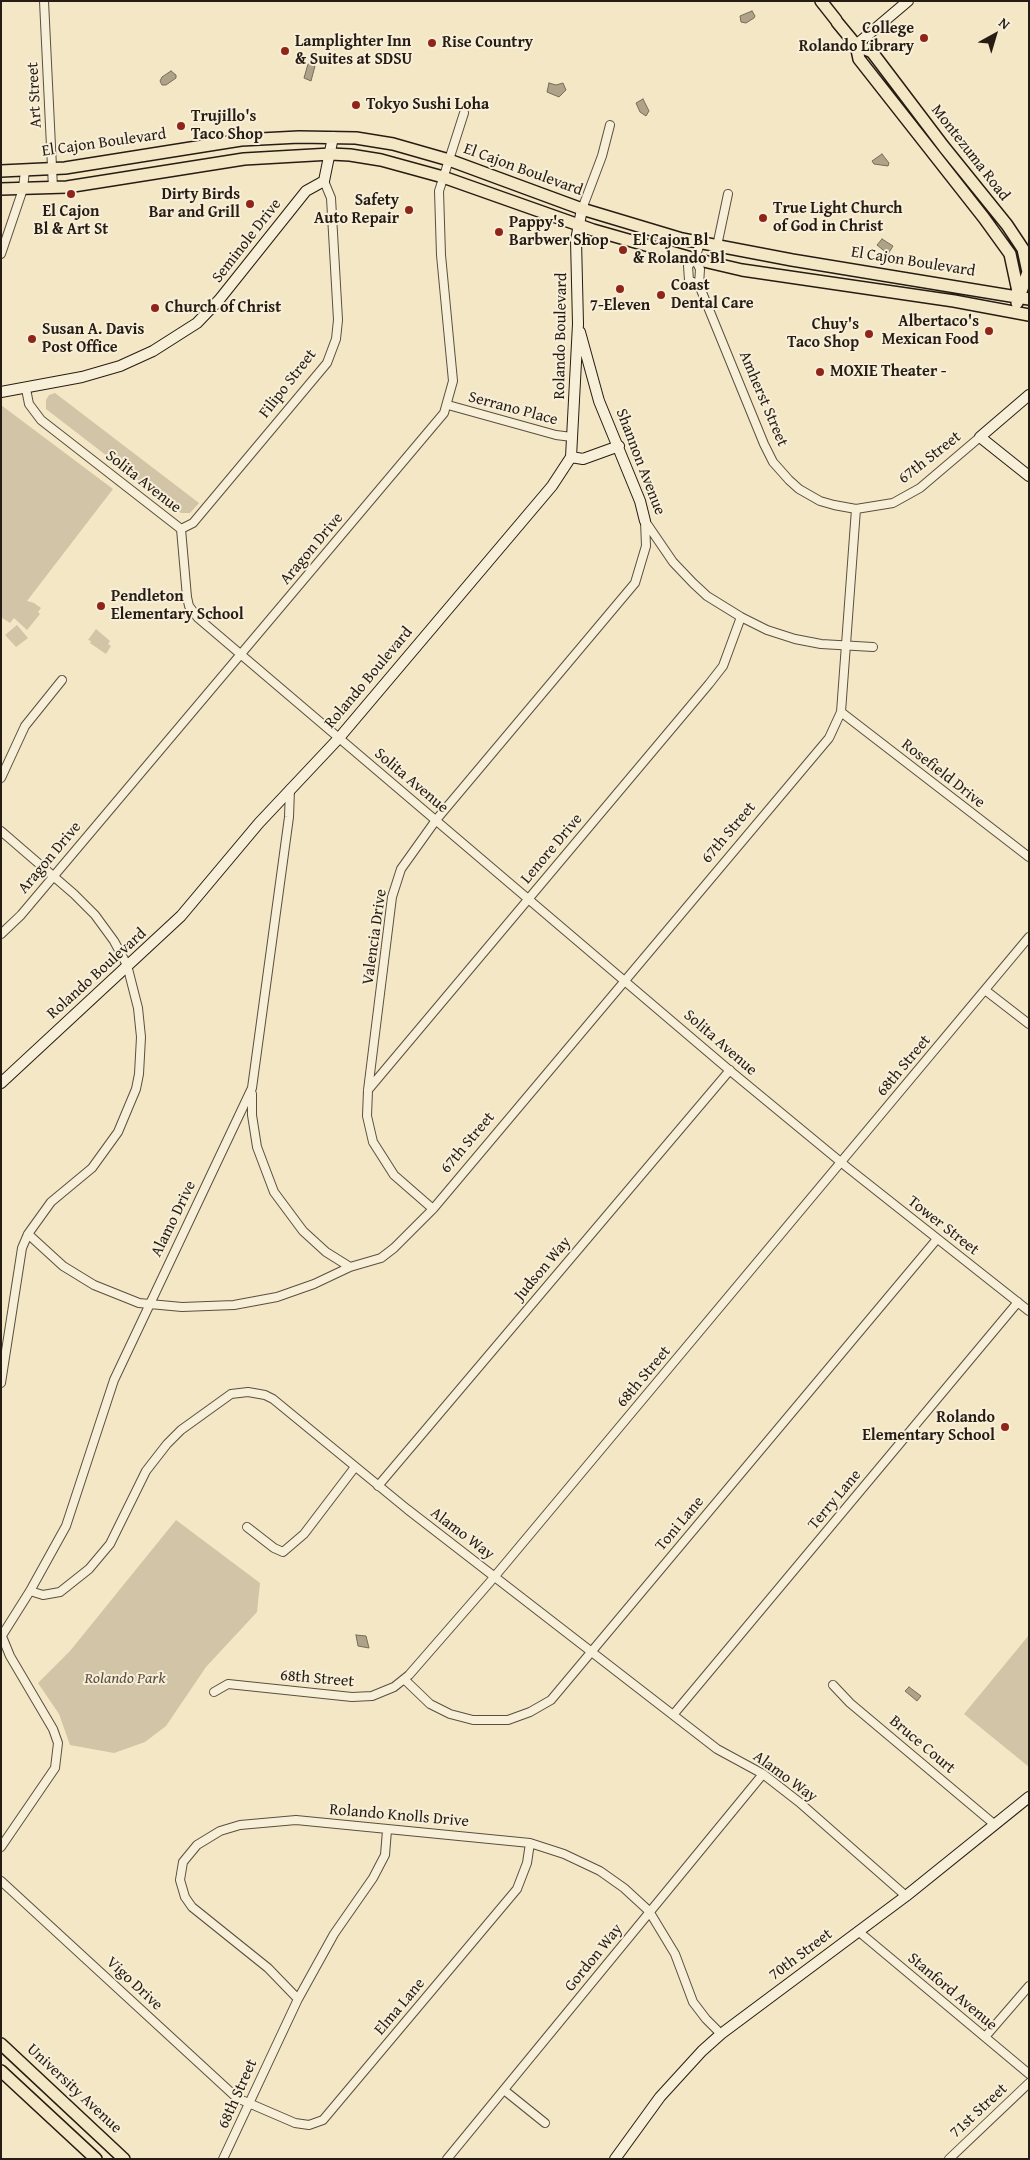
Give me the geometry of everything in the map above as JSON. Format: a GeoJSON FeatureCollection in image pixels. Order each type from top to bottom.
{"type":"FeatureCollection","features":[{"type":"Feature","properties":{"kind":"main road","name":"Montezuma Road"},"geometry":{"type":"LineString","coordinates":[[821,1],[856,45],[859,59],[1010,254],[1024,297]]}},
{"type":"Feature","properties":{"kind":"main road","name":"Montezuma Road"},"geometry":{"type":"LineString","coordinates":[[856,45],[872,52],[995,210],[1023,249],[1028,272],[1024,297],[1016,312]]}},
{"type":"Feature","properties":{"kind":"main road","name":"El Cajon Boulevard"},"geometry":{"type":"LineString","coordinates":[[1,171],[52,169],[241,140],[356,138],[393,144],[448,160],[582,209],[700,243],[792,260],[1024,297]]}},
{"type":"Feature","properties":{"kind":"main road"},"geometry":{"type":"LineString","coordinates":[[930,150],[944,156],[985,207],[995,210]]}},
{"type":"Feature","properties":{"kind":"main road","name":"El Cajon Boulevard"},"geometry":{"type":"LineString","coordinates":[[1,189],[67,187],[244,159],[331,154],[381,160],[443,177],[579,225],[695,260],[742,270],[954,300],[1029,315]]}},
{"type":"Feature","properties":{"kind":"main road"},"geometry":{"type":"LineString","coordinates":[[1028,272],[1029,284]]}},
{"type":"Feature","properties":{"kind":"main road","name":"University Avenue"},"geometry":{"type":"LineString","coordinates":[[1,2044],[124,2159]]}},
{"type":"Feature","properties":{"kind":"main road"},"geometry":{"type":"LineString","coordinates":[[1,2070],[96,2159]]}},
{"type":"Feature","properties":{"kind":"street","name":"Art Street"},"geometry":{"type":"LineString","coordinates":[[44,1],[53,188]]}},
{"type":"Feature","properties":{"kind":"street"},"geometry":{"type":"LineString","coordinates":[[856,45],[908,1]]}},
{"type":"Feature","properties":{"kind":"street","name":"Aragon Drive"},"geometry":{"type":"LineString","coordinates":[[1,934],[21,915],[444,413],[448,405],[453,380],[440,246],[439,191],[464,113]]}},
{"type":"Feature","properties":{"kind":"street"},"geometry":{"type":"LineString","coordinates":[[582,209],[602,156],[610,125]]}},
{"type":"Feature","properties":{"kind":"street"},"geometry":{"type":"LineString","coordinates":[[324,181],[334,137]]}},
{"type":"Feature","properties":{"kind":"street"},"geometry":{"type":"LineString","coordinates":[[1,254],[23,189],[25,170]]}},
{"type":"Feature","properties":{"kind":"street","name":"Seminole Drive"},"geometry":{"type":"LineString","coordinates":[[1,392],[26,389],[126,364],[153,351],[197,323],[219,300],[306,191],[324,181]]}},
{"type":"Feature","properties":{"kind":"street","name":"Filipo Street"},"geometry":{"type":"LineString","coordinates":[[182,529],[193,523],[327,363],[336,339],[338,320],[331,198],[324,181]]}},
{"type":"Feature","properties":{"kind":"street"},"geometry":{"type":"LineString","coordinates":[[717,246],[728,194]]}},
{"type":"Feature","properties":{"kind":"street","name":"Rolando Boulevard"},"geometry":{"type":"LineString","coordinates":[[1,1083],[181,916],[290,788],[339,738],[552,486],[571,457],[578,324],[576,240],[582,209]]}},
{"type":"Feature","properties":{"kind":"street","name":"Amherst Street"},"geometry":{"type":"LineString","coordinates":[[700,243],[695,260],[700,269],[699,285],[773,462],[788,480],[820,501],[856,508]]}},
{"type":"Feature","properties":{"kind":"street","name":"Shannon Avenue"},"geometry":{"type":"LineString","coordinates":[[578,324],[599,401],[619,446],[640,501],[645,521],[673,562],[692,583],[707,596],[741,617],[768,630],[795,639],[821,644],[873,647]]}},
{"type":"Feature","properties":{"kind":"street","name":"Solita Avenue"},"geometry":{"type":"LineString","coordinates":[[26,389],[29,404],[41,420],[182,529],[189,606],[198,618],[841,1162]]}},
{"type":"Feature","properties":{"kind":"street","name":"67th Street"},"geometry":{"type":"LineString","coordinates":[[28,1234],[58,1262],[80,1277],[116,1295],[149,1304],[201,1308],[257,1302],[296,1292],[350,1267],[381,1258],[399,1244],[433,1209],[829,738],[841,712],[856,508],[893,503],[920,488],[1029,395]]}},
{"type":"Feature","properties":{"kind":"street","name":"Serrano Place"},"geometry":{"type":"LineString","coordinates":[[448,405],[556,435],[572,437]]}},
{"type":"Feature","properties":{"kind":"street"},"geometry":{"type":"LineString","coordinates":[[980,437],[1029,476]]}},
{"type":"Feature","properties":{"kind":"street"},"geometry":{"type":"LineString","coordinates":[[571,457],[582,459],[619,446]]}},
{"type":"Feature","properties":{"kind":"street","name":"Valencia Drive"},"geometry":{"type":"LineString","coordinates":[[433,1209],[394,1176],[373,1142],[367,1116],[368,1090],[392,897],[401,869],[436,820],[635,583],[646,546],[645,521]]}},
{"type":"Feature","properties":{"kind":"street","name":"Lenore Drive"},"geometry":{"type":"LineString","coordinates":[[368,1090],[709,684],[723,666],[741,617]]}},
{"type":"Feature","properties":{"kind":"street"},"geometry":{"type":"LineString","coordinates":[[1,778],[25,726],[62,680]]}},
{"type":"Feature","properties":{"kind":"street","name":"Rosefield Drive"},"geometry":{"type":"LineString","coordinates":[[841,712],[1029,857]]}},
{"type":"Feature","properties":{"kind":"street","name":"Alamo Drive"},"geometry":{"type":"LineString","coordinates":[[2,1635],[30,1591],[66,1526],[114,1380],[252,1088],[289,817],[290,788]]}},
{"type":"Feature","properties":{"kind":"street"},"geometry":{"type":"LineString","coordinates":[[1,831],[95,915],[114,941],[127,965],[138,1008],[141,1037],[139,1074],[131,1104],[118,1132],[102,1156],[82,1178],[51,1202],[28,1234],[22,1248],[1,1383]]}},
{"type":"Feature","properties":{"kind":"street","name":"68th Street"},"geometry":{"type":"LineString","coordinates":[[214,1692],[228,1684],[352,1698],[372,1696],[394,1688],[404,1680],[495,1577],[1029,937]]}},
{"type":"Feature","properties":{"kind":"street"},"geometry":{"type":"LineString","coordinates":[[985,990],[1029,1024]]}},
{"type":"Feature","properties":{"kind":"street","name":"Judson Way"},"geometry":{"type":"LineString","coordinates":[[378,1486],[730,1070]]}},
{"type":"Feature","properties":{"kind":"street"},"geometry":{"type":"LineString","coordinates":[[252,1088],[252,1115],[257,1147],[267,1178],[274,1192],[303,1231],[326,1252],[350,1267]]}},
{"type":"Feature","properties":{"kind":"street","name":"Tower Street"},"geometry":{"type":"LineString","coordinates":[[841,1162],[1029,1311]]}},
{"type":"Feature","properties":{"kind":"street","name":"Toni Lane"},"geometry":{"type":"LineString","coordinates":[[404,1680],[425,1700],[450,1714],[484,1722],[508,1720],[530,1712],[551,1700],[937,1239]]}},
{"type":"Feature","properties":{"kind":"street","name":"Terry Lane"},"geometry":{"type":"LineString","coordinates":[[672,1714],[1018,1302]]}},
{"type":"Feature","properties":{"kind":"street","name":"Alamo Way"},"geometry":{"type":"LineString","coordinates":[[30,1591],[43,1595],[60,1592],[89,1569],[110,1544],[146,1471],[167,1444],[181,1430],[231,1394],[248,1392],[264,1394],[273,1399],[378,1486],[717,1749],[763,1774],[799,1802],[906,1896]]}},
{"type":"Feature","properties":{"kind":"street"},"geometry":{"type":"LineString","coordinates":[[247,1527],[274,1548],[283,1552],[304,1534],[354,1467]]}},
{"type":"Feature","properties":{"kind":"street"},"geometry":{"type":"LineString","coordinates":[[1,1847],[55,1768],[58,1743],[53,1729],[10,1656],[2,1635]]}},
{"type":"Feature","properties":{"kind":"street","name":"Bruce Court"},"geometry":{"type":"LineString","coordinates":[[833,1685],[850,1703],[994,1824]]}},
{"type":"Feature","properties":{"kind":"street","name":"Gordon Way"},"geometry":{"type":"LineString","coordinates":[[447,2159],[763,1774]]}},
{"type":"Feature","properties":{"kind":"street","name":"70th Street"},"geometry":{"type":"LineString","coordinates":[[615,2159],[660,2097],[702,2051],[721,2034],[906,1896],[1029,1797]]}},
{"type":"Feature","properties":{"kind":"street","name":"Rolando Knolls Drive"},"geometry":{"type":"LineString","coordinates":[[298,1998],[268,1968],[188,1902],[182,1892],[180,1880],[183,1862],[190,1851],[220,1831],[240,1825],[296,1820],[530,1843],[564,1854],[600,1871],[624,1888],[649,1911],[664,1932],[678,1958],[688,1992],[693,2002],[721,2034]]}},
{"type":"Feature","properties":{"kind":"street","name":"68th Street"},"geometry":{"type":"LineString","coordinates":[[223,2159],[251,2103],[268,2061],[298,1998],[334,1934],[373,1878],[386,1855],[387,1830]]}},
{"type":"Feature","properties":{"kind":"street","name":"Elma Lane"},"geometry":{"type":"LineString","coordinates":[[251,2103],[300,2124],[309,2125],[323,2120],[517,1889],[527,1863],[530,1843]]}},
{"type":"Feature","properties":{"kind":"street","name":"Vigo Drive"},"geometry":{"type":"LineString","coordinates":[[1,1881],[237,2098],[251,2103]]}},
{"type":"Feature","properties":{"kind":"street","name":"Stanford Avenue"},"geometry":{"type":"LineString","coordinates":[[858,1931],[1029,2074]]}},
{"type":"Feature","properties":{"kind":"street"},"geometry":{"type":"LineString","coordinates":[[985,2037],[1029,1986]]}},
{"type":"Feature","properties":{"kind":"street","name":"71st Street"},"geometry":{"type":"LineString","coordinates":[[949,2159],[1029,2083]]}},
{"type":"Feature","properties":{"kind":"street"},"geometry":{"type":"LineString","coordinates":[[504,2090],[545,2123]]}},
{"type":"Feature","properties":{"kind":"green space"},"geometry":{"type":"Polygon","coordinates":[[[55,393],[199,503],[190,513],[181,513],[46,409],[46,400],[49,395],[55,393]]]}},
{"type":"Feature","properties":{"kind":"green space"},"geometry":{"type":"Polygon","coordinates":[[[1,405],[113,489],[27,601],[41,608],[38,612],[40,614],[27,630],[14,618],[10,623],[1,617],[1,405]]]}},
{"type":"Feature","properties":{"kind":"green space"},"geometry":{"type":"Polygon","coordinates":[[[17,625],[28,638],[16,647],[5,635],[17,625]]]}},
{"type":"Feature","properties":{"kind":"green space"},"geometry":{"type":"Polygon","coordinates":[[[96,629],[110,641],[108,644],[111,646],[106,654],[88,640],[96,629]]]}},
{"type":"Feature","properties":{"kind":"green space","name":"Rolando Park"},"geometry":{"type":"Polygon","coordinates":[[[176,1520],[260,1583],[257,1612],[206,1667],[166,1726],[145,1742],[114,1753],[70,1745],[59,1714],[38,1683],[70,1651],[176,1520]]]}},
{"type":"Feature","properties":{"kind":"green space"},"geometry":{"type":"Polygon","coordinates":[[[1029,1635],[1029,1767],[964,1714],[1029,1635]]]}},
{"type":"Feature","properties":{"kind":"shaded area"},"geometry":{"type":"Polygon","coordinates":[[[752,11],[755,16],[754,18],[746,23],[741,22],[740,16],[752,11]]]}},
{"type":"Feature","properties":{"kind":"shaded area"},"geometry":{"type":"Polygon","coordinates":[[[308,64],[315,66],[311,81],[304,78],[308,64]]]}},
{"type":"Feature","properties":{"kind":"shaded area"},"geometry":{"type":"Polygon","coordinates":[[[171,71],[176,75],[176,78],[166,85],[162,85],[160,81],[162,77],[171,71]]]}},
{"type":"Feature","properties":{"kind":"shaded area"},"geometry":{"type":"Polygon","coordinates":[[[549,83],[556,85],[563,83],[566,90],[559,97],[547,92],[549,83]]]}},
{"type":"Feature","properties":{"kind":"shaded area"},"geometry":{"type":"Polygon","coordinates":[[[643,99],[649,111],[646,116],[640,112],[636,103],[643,99]]]}},
{"type":"Feature","properties":{"kind":"shaded area"},"geometry":{"type":"Polygon","coordinates":[[[882,154],[889,163],[888,166],[874,164],[872,161],[882,154]]]}},
{"type":"Feature","properties":{"kind":"shaded area"},"geometry":{"type":"Polygon","coordinates":[[[882,239],[893,246],[888,254],[877,245],[882,239]]]}},
{"type":"Feature","properties":{"kind":"shaded area"},"geometry":{"type":"Polygon","coordinates":[[[356,1635],[366,1636],[369,1648],[358,1646],[356,1635]]]}},
{"type":"Feature","properties":{"kind":"shaded area"},"geometry":{"type":"Polygon","coordinates":[[[909,1687],[921,1696],[917,1701],[905,1691],[909,1687]]]}},
{"type":"Feature","properties":{"kind":"place","name":"College Rolando Library"},"geometry":{"type":"Point","coordinates":[924,38]}},
{"type":"Feature","properties":{"kind":"place","name":"Rise Country"},"geometry":{"type":"Point","coordinates":[432,43]}},
{"type":"Feature","properties":{"kind":"place","name":"Lamplighter Inn & Suites at SDSU"},"geometry":{"type":"Point","coordinates":[285,51]}},
{"type":"Feature","properties":{"kind":"place","name":"Tokyo Sushi Loha"},"geometry":{"type":"Point","coordinates":[356,105]}},
{"type":"Feature","properties":{"kind":"place","name":"Trujillo's Taco Shop"},"geometry":{"type":"Point","coordinates":[181,126]}},
{"type":"Feature","properties":{"kind":"place","name":"El Cajon Bl & Art St"},"geometry":{"type":"Point","coordinates":[71,194]}},
{"type":"Feature","properties":{"kind":"place","name":"Dirty Birds Bar and Grill"},"geometry":{"type":"Point","coordinates":[250,204]}},
{"type":"Feature","properties":{"kind":"place","name":"Safety Auto Repair"},"geometry":{"type":"Point","coordinates":[409,210]}},
{"type":"Feature","properties":{"kind":"place","name":"True Light Church of God in Christ"},"geometry":{"type":"Point","coordinates":[763,218]}},
{"type":"Feature","properties":{"kind":"place","name":"Pappy's Barbwer Shop"},"geometry":{"type":"Point","coordinates":[499,232]}},
{"type":"Feature","properties":{"kind":"place","name":"El Cajon Bl & Rolando Bl"},"geometry":{"type":"Point","coordinates":[623,250]}},
{"type":"Feature","properties":{"kind":"place","name":"7-Eleven"},"geometry":{"type":"Point","coordinates":[620,289]}},
{"type":"Feature","properties":{"kind":"place","name":"Coast Dental Care"},"geometry":{"type":"Point","coordinates":[661,295]}},
{"type":"Feature","properties":{"kind":"place","name":"Church of Christ"},"geometry":{"type":"Point","coordinates":[155,308]}},
{"type":"Feature","properties":{"kind":"place","name":"Albertaco's Mexican Food"},"geometry":{"type":"Point","coordinates":[989,331]}},
{"type":"Feature","properties":{"kind":"place","name":"Chuy's Taco Shop"},"geometry":{"type":"Point","coordinates":[869,334]}},
{"type":"Feature","properties":{"kind":"place","name":"Susan A. Davis Post Office"},"geometry":{"type":"Point","coordinates":[32,339]}},
{"type":"Feature","properties":{"kind":"place","name":"MOXIE Theater -"},"geometry":{"type":"Point","coordinates":[820,372]}},
{"type":"Feature","properties":{"kind":"place","name":"Pendleton Elementary School"},"geometry":{"type":"Point","coordinates":[101,606]}},
{"type":"Feature","properties":{"kind":"place","name":"Rolando Elementary School"},"geometry":{"type":"Point","coordinates":[1005,1427]}}]}
